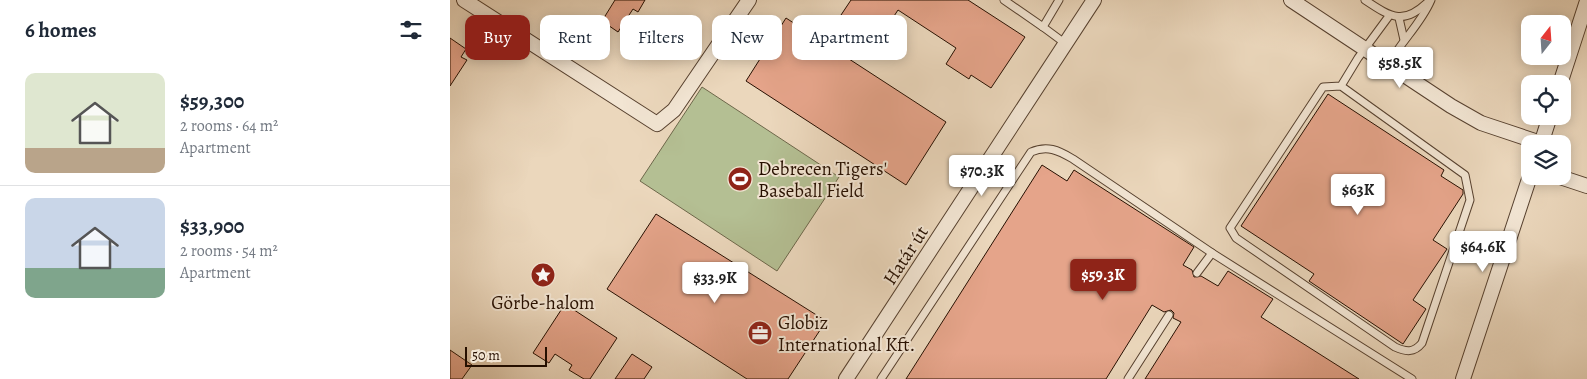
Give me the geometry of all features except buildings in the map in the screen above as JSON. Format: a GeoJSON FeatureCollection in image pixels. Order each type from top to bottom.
{"type":"FeatureCollection","features":[{"type":"Feature","properties":{"kind":"street"},"geometry":{"type":"LineString","coordinates":[[464,0],[657,124],[674,110],[749,0]]}},
{"type":"Feature","properties":{"kind":"street","name":"Határ út"},"geometry":{"type":"LineString","coordinates":[[846,379],[1094,0]]}},
{"type":"Feature","properties":{"kind":"street"},"geometry":{"type":"LineString","coordinates":[[1291,0],[1451,106],[1481,122],[1521,136]]}},
{"type":"Feature","properties":{"kind":"street"},"geometry":{"type":"LineString","coordinates":[[1563,75],[1587,1]]}},
{"type":"Feature","properties":{"kind":"street"},"geometry":{"type":"LineString","coordinates":[[1571,181],[1587,186]]}},
{"type":"Feature","properties":{"kind":"street"},"geometry":{"type":"LineString","coordinates":[[1463,379],[1527,185]]}},
{"type":"Feature","properties":{"kind":"lane"},"geometry":{"type":"LineString","coordinates":[[1004,0],[1066,44]]}},
{"type":"Feature","properties":{"kind":"lane"},"geometry":{"type":"LineString","coordinates":[[1043,27],[1059,0]]}},
{"type":"Feature","properties":{"kind":"lane"},"geometry":{"type":"LineString","coordinates":[[1366,0],[1389,16],[1399,18],[1406,17],[1430,0]]}},
{"type":"Feature","properties":{"kind":"lane"},"geometry":{"type":"LineString","coordinates":[[1389,64],[1404,40],[1425,14],[1430,0]]}},
{"type":"Feature","properties":{"kind":"lane"},"geometry":{"type":"LineString","coordinates":[[1341,86],[1389,16]]}},
{"type":"Feature","properties":{"kind":"lane"},"geometry":{"type":"LineString","coordinates":[[1399,18],[1404,40]]}},
{"type":"Feature","properties":{"kind":"lane"},"geometry":{"type":"LineString","coordinates":[[1322,86],[1341,86],[1465,175],[1470,200],[1422,343],[1412,351],[1405,351],[1395,347],[1236,238],[1230,228],[1322,86]]}},
{"type":"Feature","properties":{"kind":"lane"},"geometry":{"type":"LineString","coordinates":[[881,379],[1031,152],[1040,148],[1050,148],[1061,152],[1212,254],[1412,379]]}},
{"type":"Feature","properties":{"kind":"lane"},"geometry":{"type":"LineString","coordinates":[[1197,273],[1212,254]]}},
{"type":"Feature","properties":{"kind":"lane"},"geometry":{"type":"LineString","coordinates":[[1128,379],[1169,315]]}},
{"type":"Feature","properties":{"kind":"green space","name":"Debrecen Tigers' Baseball Field"},"geometry":{"type":"Polygon","coordinates":[[[702,87],[839,177],[777,271],[640,181],[702,87]]]}},
{"type":"Feature","properties":{"kind":"place","name":"Debrecen Tigers' Baseball Field"},"geometry":{"type":"Point","coordinates":[740,179]}},
{"type":"Feature","properties":{"kind":"place","name":"Görbe-halom"},"geometry":{"type":"Point","coordinates":[543,275]}},
{"type":"Feature","properties":{"kind":"place","name":"Globiz International Kft."},"geometry":{"type":"Point","coordinates":[760,333]}}]}
